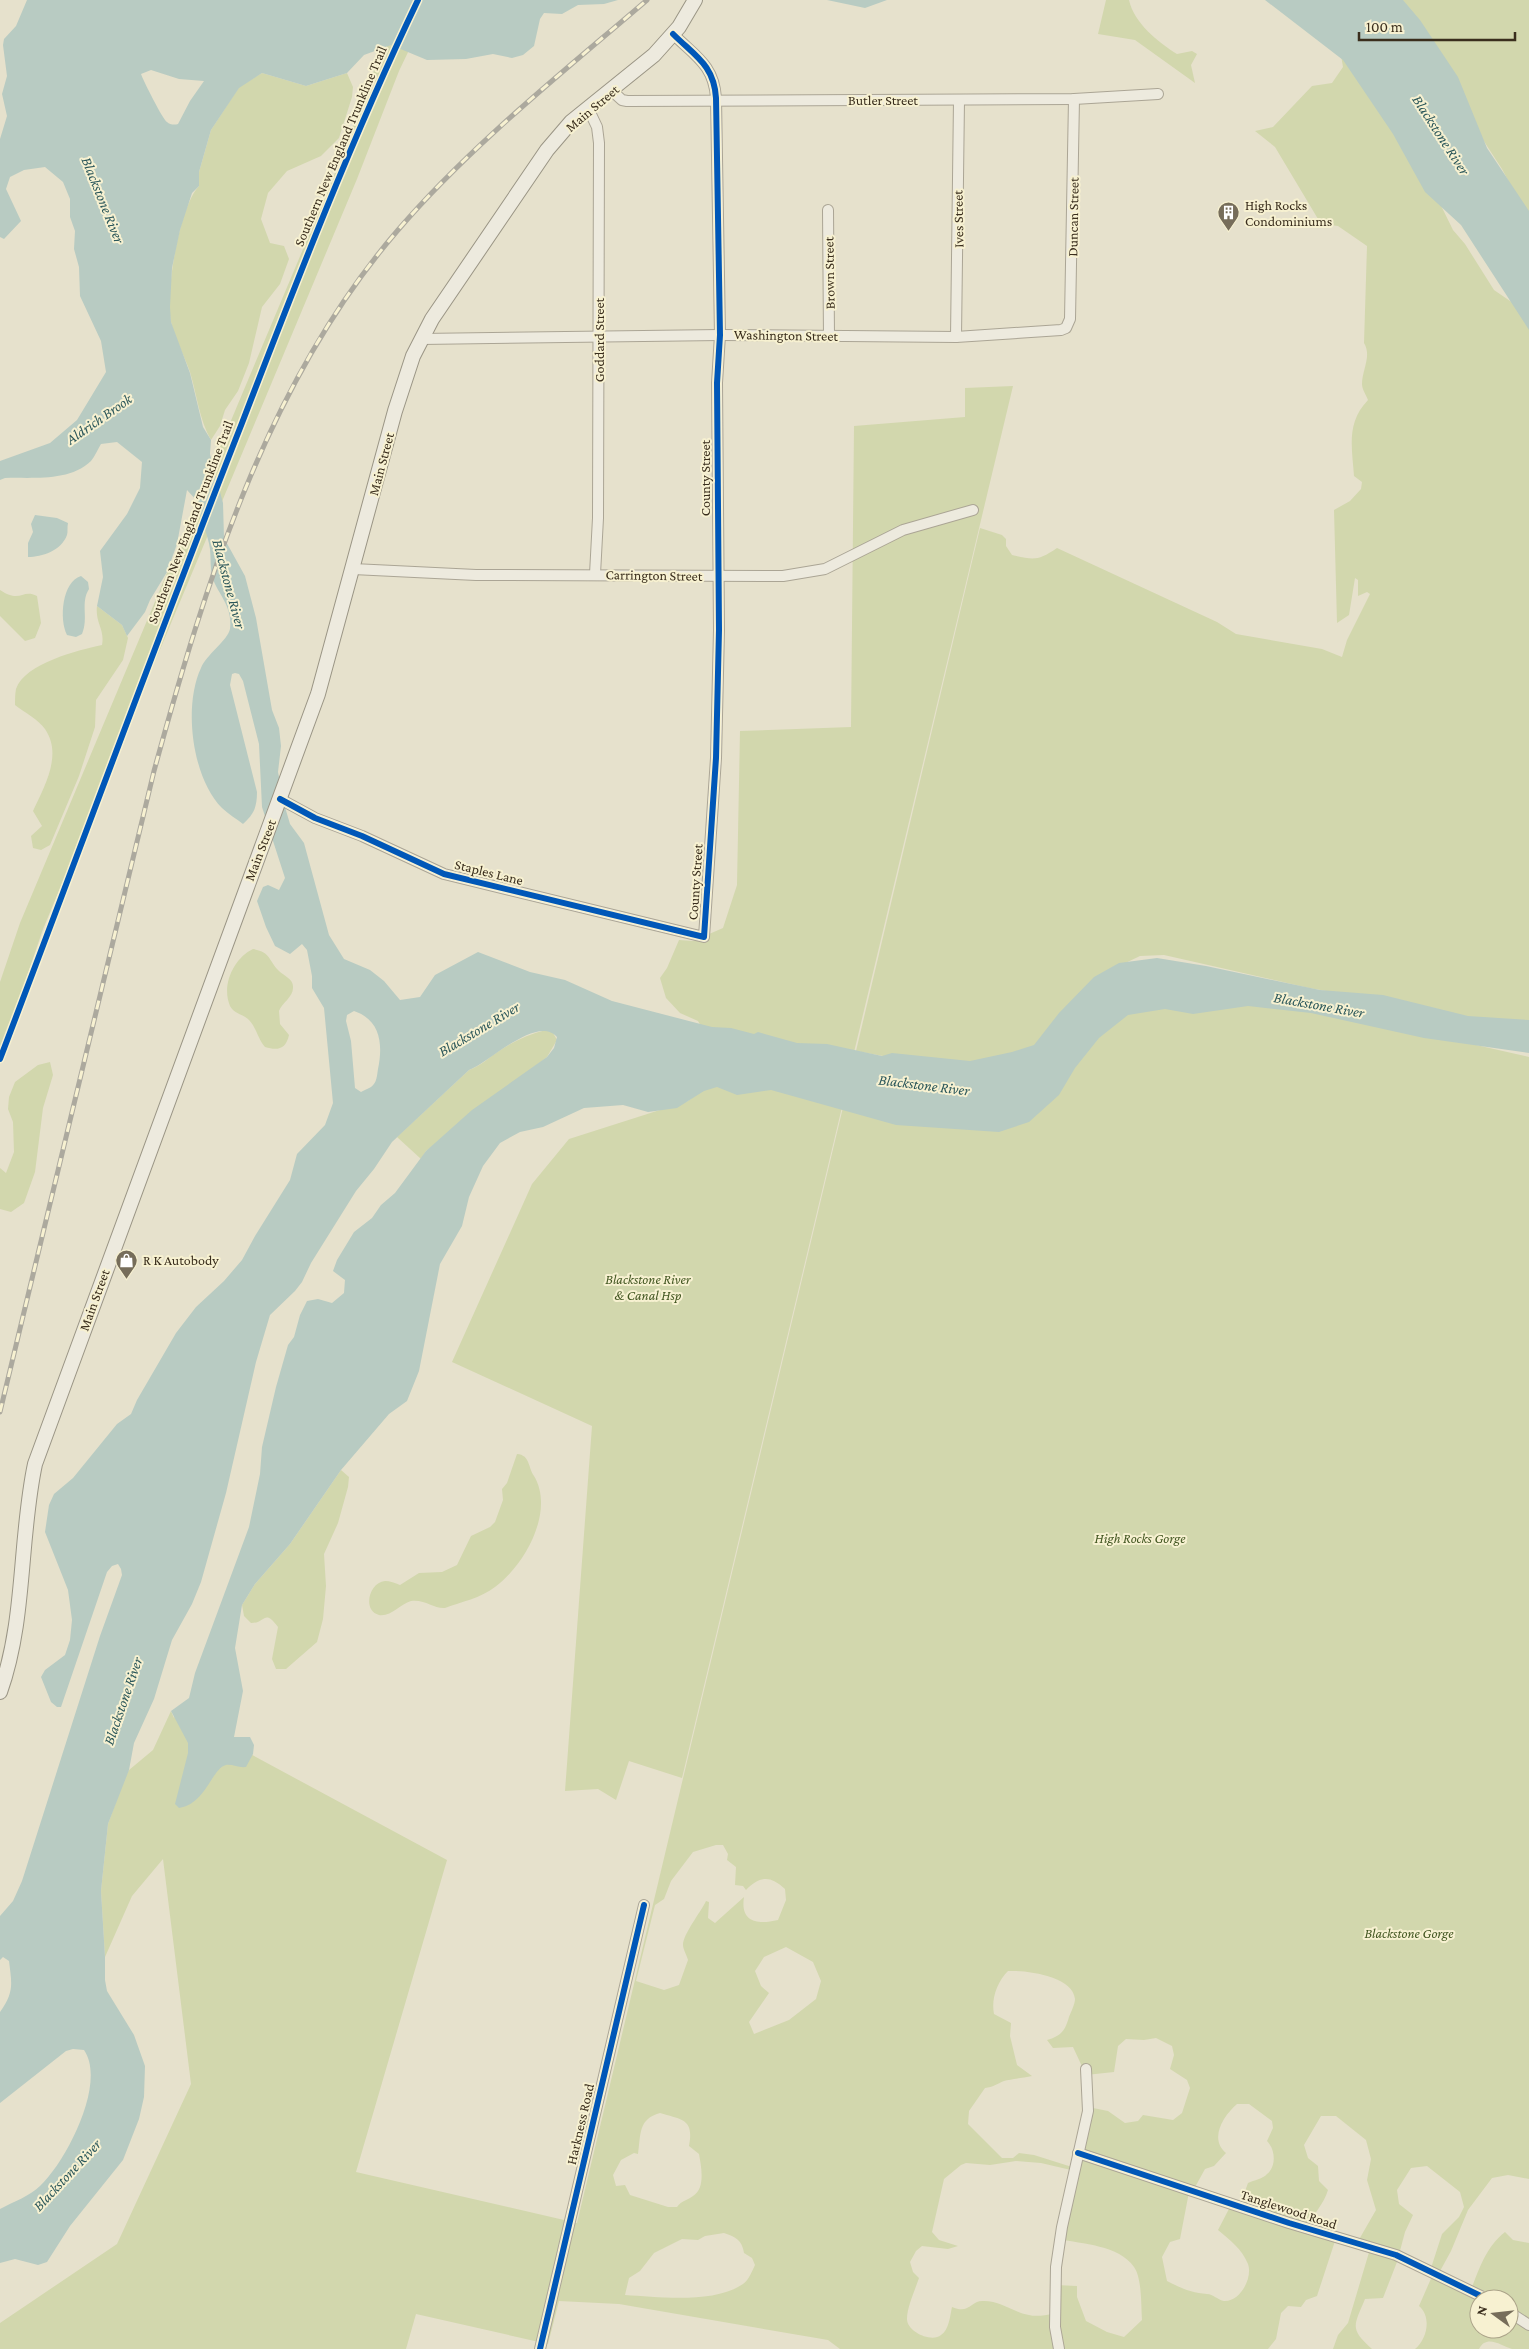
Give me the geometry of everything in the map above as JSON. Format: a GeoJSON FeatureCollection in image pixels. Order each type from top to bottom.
{"type":"FeatureCollection","features":[{"type":"Feature","properties":{"kind":"main road","name":"Main Street"},"geometry":{"type":"LineString","coordinates":[[0,1692],[12,1650],[26,1521],[35,1464],[263,843],[284,802],[287,779],[318,694],[395,411],[421,339],[527,178],[565,129],[654,55],[676,31],[695,0]]}},
{"type":"Feature","properties":{"kind":"street","name":"County Street"},"geometry":{"type":"LineString","coordinates":[[676,31],[712,74],[715,82],[716,101],[720,335],[717,383],[718,576],[716,761],[704,937]]}},
{"type":"Feature","properties":{"kind":"street","name":"Butler Street"},"geometry":{"type":"LineString","coordinates":[[611,90],[622,100],[627,101],[1074,99],[1158,94]]}},
{"type":"Feature","properties":{"kind":"street","name":"Duncan Street"},"geometry":{"type":"LineString","coordinates":[[1061,330],[1066,328],[1070,319],[1074,99]]}},
{"type":"Feature","properties":{"kind":"street","name":"Ives Street"},"geometry":{"type":"LineString","coordinates":[[956,337],[958,100]]}},
{"type":"Feature","properties":{"kind":"street","name":"Goddard Street"},"geometry":{"type":"LineString","coordinates":[[588,108],[597,127],[599,143],[598,518],[595,574]]}},
{"type":"Feature","properties":{"kind":"street","name":"Brown Street"},"geometry":{"type":"LineString","coordinates":[[828,210],[829,336]]}},
{"type":"Feature","properties":{"kind":"street","name":"Washington Street"},"geometry":{"type":"LineString","coordinates":[[421,339],[598,336],[650,338],[720,335],[956,337],[1061,330]]}},
{"type":"Feature","properties":{"kind":"street","name":"Carrington Street"},"geometry":{"type":"LineString","coordinates":[[353,569],[476,575],[783,576],[825,569],[903,530],[973,510]]}},
{"type":"Feature","properties":{"kind":"street","name":"Staples Lane"},"geometry":{"type":"LineString","coordinates":[[284,802],[315,818],[362,836],[444,874],[704,937]]}},
{"type":"Feature","properties":{"kind":"street","name":"Harkness Road"},"geometry":{"type":"LineString","coordinates":[[540,2349],[644,1905]]}},
{"type":"Feature","properties":{"kind":"street"},"geometry":{"type":"LineString","coordinates":[[1059,2349],[1055,2327],[1056,2267],[1062,2228],[1088,2110],[1086,2069]]}},
{"type":"Feature","properties":{"kind":"street","name":"Tanglewood Road"},"geometry":{"type":"LineString","coordinates":[[1078,2153],[1289,2223],[1396,2255],[1469,2290]]}},
{"type":"Feature","properties":{"kind":"green space"},"geometry":{"type":"Polygon","coordinates":[[[407,0],[433,0],[399,71],[357,179],[43,929],[0,1056],[0,982],[20,923],[335,173],[376,65],[407,0]]]}},
{"type":"Feature","properties":{"kind":"green space"},"geometry":{"type":"Polygon","coordinates":[[[1106,0],[1129,0],[1141,24],[1162,44],[1177,54],[1192,51],[1197,54],[1191,65],[1195,83],[1135,40],[1098,34],[1106,0]]]}},
{"type":"Feature","properties":{"kind":"green space"},"geometry":{"type":"Polygon","coordinates":[[[1392,0],[1529,0],[1529,220],[1502,169],[1392,0]]]}},
{"type":"Feature","properties":{"kind":"green space"},"geometry":{"type":"Polygon","coordinates":[[[1338,38],[1389,100],[1453,230],[1465,244],[1494,290],[1513,303],[1529,327],[1529,1024],[1474,1022],[1420,1007],[1309,988],[1164,955],[1140,956],[1094,978],[1028,1064],[910,1061],[856,1051],[980,528],[1002,535],[1006,539],[1006,546],[1012,555],[1036,558],[1057,548],[1217,622],[1236,634],[1322,649],[1342,657],[1347,640],[1370,594],[1367,592],[1358,596],[1358,580],[1355,578],[1349,615],[1337,623],[1334,510],[1350,501],[1361,489],[1362,482],[1354,476],[1352,436],[1356,418],[1368,400],[1362,384],[1367,358],[1364,343],[1367,246],[1338,226],[1321,224],[1275,147],[1255,131],[1273,127],[1312,86],[1332,83],[1343,67],[1338,38]]]}},
{"type":"Feature","properties":{"kind":"green space"},"geometry":{"type":"Polygon","coordinates":[[[262,73],[306,86],[347,73],[353,87],[352,97],[339,138],[321,156],[287,171],[268,193],[261,219],[270,243],[284,246],[289,259],[280,284],[262,307],[249,363],[238,391],[225,410],[220,426],[211,440],[201,415],[190,372],[171,322],[170,291],[172,272],[175,251],[185,212],[199,186],[199,172],[211,130],[239,87],[262,73]]]}},
{"type":"Feature","properties":{"kind":"green space"},"geometry":{"type":"Polygon","coordinates":[[[1013,386],[850,1069],[713,1047],[698,1021],[680,1013],[666,998],[660,978],[667,968],[679,940],[693,941],[723,928],[737,885],[740,731],[851,727],[854,426],[965,417],[965,388],[1013,386]]]}},
{"type":"Feature","properties":{"kind":"green space"},"geometry":{"type":"Polygon","coordinates":[[[0,590],[13,596],[32,594],[37,596],[41,623],[35,638],[25,641],[0,616],[0,590]]]}},
{"type":"Feature","properties":{"kind":"green space"},"geometry":{"type":"Polygon","coordinates":[[[97,606],[122,625],[128,638],[123,660],[96,700],[95,727],[79,776],[50,845],[41,850],[33,848],[31,836],[42,826],[33,811],[50,771],[52,749],[45,729],[35,719],[15,705],[16,689],[21,680],[41,665],[67,654],[102,645],[103,639],[97,617],[97,606]]]}},
{"type":"Feature","properties":{"kind":"green space"},"geometry":{"type":"Polygon","coordinates":[[[253,949],[266,954],[275,967],[293,985],[293,991],[279,1011],[280,1024],[289,1035],[284,1046],[278,1049],[265,1047],[247,1018],[232,1009],[228,998],[228,981],[235,965],[246,953],[253,949]]]}},
{"type":"Feature","properties":{"kind":"green space"},"geometry":{"type":"Polygon","coordinates":[[[1154,981],[1392,1026],[1529,1057],[1529,2179],[1508,2175],[1492,2178],[1468,2210],[1451,2251],[1439,2273],[1469,2289],[1469,2339],[1519,2339],[1519,2289],[1471,2289],[1488,2251],[1505,2232],[1513,2240],[1529,2243],[1529,2349],[1512,2349],[1494,2342],[1486,2342],[1479,2349],[1415,2349],[1423,2340],[1425,2334],[1426,2316],[1419,2306],[1433,2274],[1431,2268],[1442,2234],[1459,2217],[1464,2207],[1460,2192],[1427,2166],[1411,2168],[1397,2190],[1399,2204],[1413,2215],[1405,2232],[1397,2262],[1383,2298],[1365,2299],[1356,2321],[1357,2331],[1372,2349],[1333,2349],[1338,2335],[1348,2323],[1370,2249],[1357,2243],[1376,2210],[1367,2180],[1371,2159],[1366,2140],[1336,2116],[1321,2116],[1304,2145],[1308,2158],[1318,2166],[1319,2181],[1328,2190],[1307,2228],[1336,2238],[1317,2296],[1306,2300],[1301,2307],[1288,2306],[1281,2313],[1276,2339],[1268,2349],[840,2349],[828,2340],[619,2304],[559,2301],[548,2344],[416,2314],[406,2349],[0,2349],[0,2323],[117,2244],[191,2084],[163,1859],[132,1896],[105,1957],[101,1891],[108,1824],[125,1777],[129,1770],[153,1750],[171,1711],[174,1718],[176,1714],[447,1860],[356,2172],[577,2223],[845,1099],[1070,1059],[1154,981]],[[716,1845],[693,1852],[671,1881],[664,1899],[655,1905],[636,1981],[664,1990],[679,1985],[688,1960],[683,1947],[684,1940],[706,1901],[709,1902],[708,1918],[715,1923],[744,1897],[743,1905],[747,1917],[757,1922],[778,1920],[786,1900],[785,1889],[780,1884],[770,1879],[765,1879],[756,1882],[746,1890],[743,1886],[735,1885],[736,1867],[727,1860],[728,1854],[723,1845],[716,1845]],[[786,1947],[764,1957],[755,1971],[761,1986],[769,1993],[749,2022],[754,2034],[789,2020],[816,1999],[821,1981],[813,1962],[786,1947]],[[1008,1971],[1001,1980],[994,1997],[994,2014],[1011,2023],[1010,2036],[1017,2065],[1032,2076],[1004,2081],[985,2088],[969,2111],[968,2124],[1002,2158],[1013,2158],[1019,2153],[1034,2155],[1072,2167],[1088,2107],[1108,2111],[1125,2123],[1138,2121],[1143,2115],[1173,2120],[1182,2113],[1190,2088],[1187,2080],[1170,2069],[1174,2055],[1172,2046],[1156,2038],[1144,2040],[1126,2039],[1118,2046],[1114,2072],[1086,2075],[1073,2047],[1053,2048],[1047,2040],[1059,2035],[1066,2026],[1075,2001],[1072,1991],[1058,1980],[1048,1976],[1037,1973],[1008,1971]],[[1237,2104],[1223,2121],[1218,2135],[1221,2147],[1226,2153],[1214,2166],[1205,2169],[1194,2189],[1189,2192],[1180,2239],[1170,2242],[1162,2257],[1167,2281],[1186,2290],[1209,2294],[1224,2301],[1235,2298],[1240,2293],[1247,2282],[1249,2270],[1248,2264],[1239,2249],[1218,2230],[1231,2205],[1240,2205],[1248,2183],[1265,2176],[1270,2171],[1274,2162],[1272,2148],[1267,2141],[1273,2128],[1272,2121],[1249,2104],[1237,2104]],[[660,2113],[644,2123],[642,2128],[638,2154],[634,2153],[621,2160],[613,2175],[616,2186],[625,2185],[630,2195],[668,2207],[677,2207],[693,2196],[700,2188],[702,2176],[699,2154],[689,2146],[690,2130],[685,2122],[660,2113]],[[1016,2161],[990,2165],[966,2163],[944,2179],[932,2232],[939,2240],[958,2246],[948,2249],[922,2246],[916,2251],[910,2262],[913,2272],[919,2278],[907,2314],[908,2324],[911,2328],[926,2337],[937,2337],[946,2330],[952,2307],[963,2309],[979,2301],[990,2301],[1032,2316],[1053,2314],[1056,2285],[1077,2286],[1077,2297],[1086,2321],[1107,2332],[1124,2337],[1142,2320],[1141,2292],[1137,2272],[1134,2267],[1119,2254],[1110,2250],[1059,2239],[1071,2170],[1041,2163],[1016,2161]],[[724,2233],[705,2236],[698,2240],[682,2239],[654,2253],[640,2271],[629,2278],[625,2295],[670,2298],[702,2297],[731,2290],[743,2284],[755,2265],[752,2258],[744,2253],[742,2245],[732,2236],[724,2233]]]}},
{"type":"Feature","properties":{"kind":"green space"},"geometry":{"type":"Polygon","coordinates":[[[546,1030],[552,1031],[557,1040],[547,1057],[426,1151],[421,1159],[397,1137],[469,1070],[516,1041],[546,1030]]]}},
{"type":"Feature","properties":{"kind":"green space"},"geometry":{"type":"Polygon","coordinates":[[[50,1062],[53,1075],[43,1108],[35,1172],[24,1203],[11,1212],[0,1209],[0,1168],[6,1173],[14,1152],[13,1122],[8,1109],[9,1097],[15,1082],[38,1065],[50,1062]]]}},
{"type":"Feature","properties":{"kind":"green space","name":"Blackstone River & Canal Hsp"},"geometry":{"type":"Polygon","coordinates":[[[729,1071],[848,1082],[682,1778],[629,1761],[616,1800],[598,1789],[565,1791],[592,1426],[452,1362],[532,1184],[569,1139],[688,1101],[729,1071]]]}},
{"type":"Feature","properties":{"kind":"green space"},"geometry":{"type":"Polygon","coordinates":[[[517,1454],[527,1459],[540,1490],[541,1505],[539,1521],[534,1536],[517,1565],[495,1587],[484,1594],[445,1608],[421,1601],[411,1601],[388,1614],[379,1615],[374,1612],[369,1603],[370,1597],[375,1586],[379,1583],[387,1581],[400,1585],[419,1573],[442,1572],[457,1565],[471,1536],[490,1527],[495,1522],[503,1500],[502,1489],[507,1483],[517,1454]]]}},
{"type":"Feature","properties":{"kind":"green space"},"geometry":{"type":"Polygon","coordinates":[[[341,1470],[349,1477],[348,1487],[338,1523],[324,1554],[326,1586],[323,1619],[317,1642],[286,1669],[276,1669],[272,1659],[278,1627],[267,1617],[251,1623],[244,1616],[242,1605],[255,1584],[290,1544],[341,1470]]]}},
{"type":"Feature","properties":{"kind":"water"},"geometry":{"type":"Polygon","coordinates":[[[27,0],[618,0],[604,4],[578,5],[562,14],[544,13],[540,19],[534,46],[523,55],[512,58],[493,54],[466,59],[427,60],[391,45],[364,55],[347,73],[306,86],[262,73],[239,88],[211,130],[199,172],[199,186],[192,193],[180,230],[172,268],[171,322],[190,373],[203,427],[211,440],[210,454],[223,503],[224,538],[245,576],[256,618],[272,710],[279,728],[281,746],[278,772],[285,807],[290,824],[304,843],[329,935],[344,959],[370,970],[384,981],[400,1000],[420,997],[435,975],[478,952],[530,972],[565,980],[612,1001],[712,1027],[731,1028],[754,1034],[758,1032],[797,1043],[827,1044],[882,1056],[892,1053],[970,1061],[1034,1045],[1059,1013],[1094,977],[1119,963],[1157,958],[1206,966],[1320,990],[1383,995],[1468,1016],[1529,1020],[1529,1053],[1424,1038],[1311,1013],[1248,1006],[1193,1014],[1165,1009],[1128,1015],[1099,1038],[1075,1068],[1059,1095],[1029,1122],[999,1132],[896,1125],[771,1090],[737,1095],[717,1087],[704,1091],[677,1108],[648,1112],[623,1105],[584,1108],[543,1127],[520,1132],[500,1143],[483,1166],[469,1197],[462,1226],[440,1264],[419,1371],[407,1401],[389,1414],[341,1470],[290,1544],[255,1584],[242,1605],[235,1648],[243,1691],[234,1737],[250,1737],[254,1745],[253,1754],[246,1767],[226,1765],[221,1768],[196,1800],[179,1808],[175,1804],[188,1753],[188,1743],[171,1711],[189,1698],[195,1673],[249,1527],[260,1474],[262,1447],[276,1387],[288,1345],[294,1337],[300,1315],[307,1301],[318,1299],[332,1303],[344,1293],[345,1280],[333,1271],[337,1260],[354,1232],[372,1218],[381,1205],[395,1193],[426,1151],[472,1110],[547,1057],[554,1048],[557,1037],[548,1032],[538,1031],[526,1035],[469,1070],[392,1142],[356,1191],[311,1263],[302,1282],[270,1315],[256,1362],[226,1493],[201,1582],[192,1604],[172,1640],[154,1699],[134,1743],[129,1770],[108,1824],[101,1891],[105,1980],[107,1991],[134,2035],[145,2066],[144,2097],[139,2119],[123,2160],[70,2226],[47,2262],[38,2265],[15,2259],[0,2263],[0,2209],[36,2190],[61,2159],[80,2121],[87,2101],[90,2064],[84,2050],[73,2049],[66,2051],[0,2103],[0,2012],[8,1999],[11,1982],[9,1961],[3,1957],[0,1960],[0,1916],[13,1901],[22,1881],[100,1636],[122,1575],[118,1564],[112,1566],[107,1572],[61,1707],[57,1707],[51,1702],[41,1677],[45,1670],[65,1655],[70,1640],[72,1620],[68,1590],[45,1532],[49,1505],[54,1494],[73,1478],[117,1424],[131,1414],[137,1400],[176,1333],[196,1307],[224,1281],[242,1260],[290,1180],[297,1154],[325,1125],[333,1103],[324,1008],[312,988],[312,976],[307,950],[302,944],[290,954],[275,946],[257,901],[263,887],[268,885],[279,890],[285,878],[262,807],[259,744],[243,681],[239,674],[232,674],[230,685],[257,792],[254,810],[243,824],[222,808],[212,795],[197,761],[192,721],[192,702],[196,684],[201,668],[207,658],[225,638],[230,629],[227,606],[212,576],[209,543],[198,502],[187,490],[177,544],[167,572],[145,612],[127,636],[122,625],[97,606],[103,577],[100,551],[127,514],[140,488],[142,462],[117,442],[101,444],[91,461],[82,468],[72,472],[50,477],[5,478],[0,480],[0,461],[50,443],[77,420],[106,372],[101,341],[80,296],[79,267],[74,249],[75,231],[70,217],[70,199],[63,182],[45,167],[24,170],[10,177],[6,189],[21,221],[4,239],[0,237],[0,139],[7,116],[2,94],[7,76],[3,45],[4,39],[16,26],[27,0]],[[151,70],[141,74],[149,91],[165,120],[174,125],[178,124],[190,101],[204,81],[179,79],[151,70]],[[354,1011],[347,1015],[346,1021],[351,1041],[355,1088],[361,1092],[371,1087],[376,1081],[380,1060],[380,1042],[375,1027],[370,1020],[354,1011]]]}},
{"type":"Feature","properties":{"kind":"water"},"geometry":{"type":"Polygon","coordinates":[[[827,0],[887,0],[865,8],[827,0]]]}},
{"type":"Feature","properties":{"kind":"water","name":"Blackstone River"},"geometry":{"type":"Polygon","coordinates":[[[1265,0],[1403,0],[1420,20],[1458,77],[1487,148],[1529,211],[1529,330],[1461,225],[1425,192],[1393,134],[1343,60],[1265,0]]]}},
{"type":"Feature","properties":{"kind":"water"},"geometry":{"type":"Polygon","coordinates":[[[35,515],[57,518],[68,523],[67,534],[64,541],[56,549],[39,556],[28,557],[28,543],[33,532],[31,524],[35,515]]]}},
{"type":"Feature","properties":{"kind":"water"},"geometry":{"type":"Polygon","coordinates":[[[81,576],[88,582],[89,589],[85,600],[84,628],[82,634],[76,637],[67,635],[63,611],[66,593],[75,580],[81,576]]]}},
{"type":"Feature","properties":{"kind":"railway"},"geometry":{"type":"LineString","coordinates":[[0,1412],[154,771],[174,699],[220,556],[246,486],[277,418],[312,352],[352,289],[398,230],[486,139],[647,0]]}},
{"type":"Feature","properties":{"kind":"cycle path","name":"Southern New England Trunkline Trail"},"geometry":{"type":"LineString","coordinates":[[0,1059],[283,316],[370,104],[418,0]]}},
{"type":"Feature","properties":{"kind":"cycle path"},"geometry":{"type":"LineString","coordinates":[[280,799],[315,818],[362,836],[444,874],[704,937],[716,758],[719,630],[717,383],[720,335],[716,98],[712,77],[707,69],[696,55],[673,34]]}},
{"type":"Feature","properties":{"kind":"cycle path"},"geometry":{"type":"LineString","coordinates":[[540,2349],[644,1905]]}},
{"type":"Feature","properties":{"kind":"cycle path"},"geometry":{"type":"LineString","coordinates":[[1078,2153],[1289,2223],[1396,2255],[1469,2290]]}},
{"type":"Feature","properties":{"kind":"place","name":"High Rocks Condominiums"},"geometry":{"type":"Point","coordinates":[1229,232]}},
{"type":"Feature","properties":{"kind":"place","name":"R K Autobody"},"geometry":{"type":"Point","coordinates":[127,1279]}},
{"type":"Feature","properties":{"kind":"water label","name":"Aldrich Brook"},"geometry":{"type":"Point","coordinates":[99,419]}},
{"type":"Feature","properties":{"kind":"park label","name":"High Rocks Gorge"},"geometry":{"type":"Point","coordinates":[1140,1538]}},
{"type":"Feature","properties":{"kind":"park label","name":"Blackstone Gorge"},"geometry":{"type":"Point","coordinates":[1409,1933]}}]}
